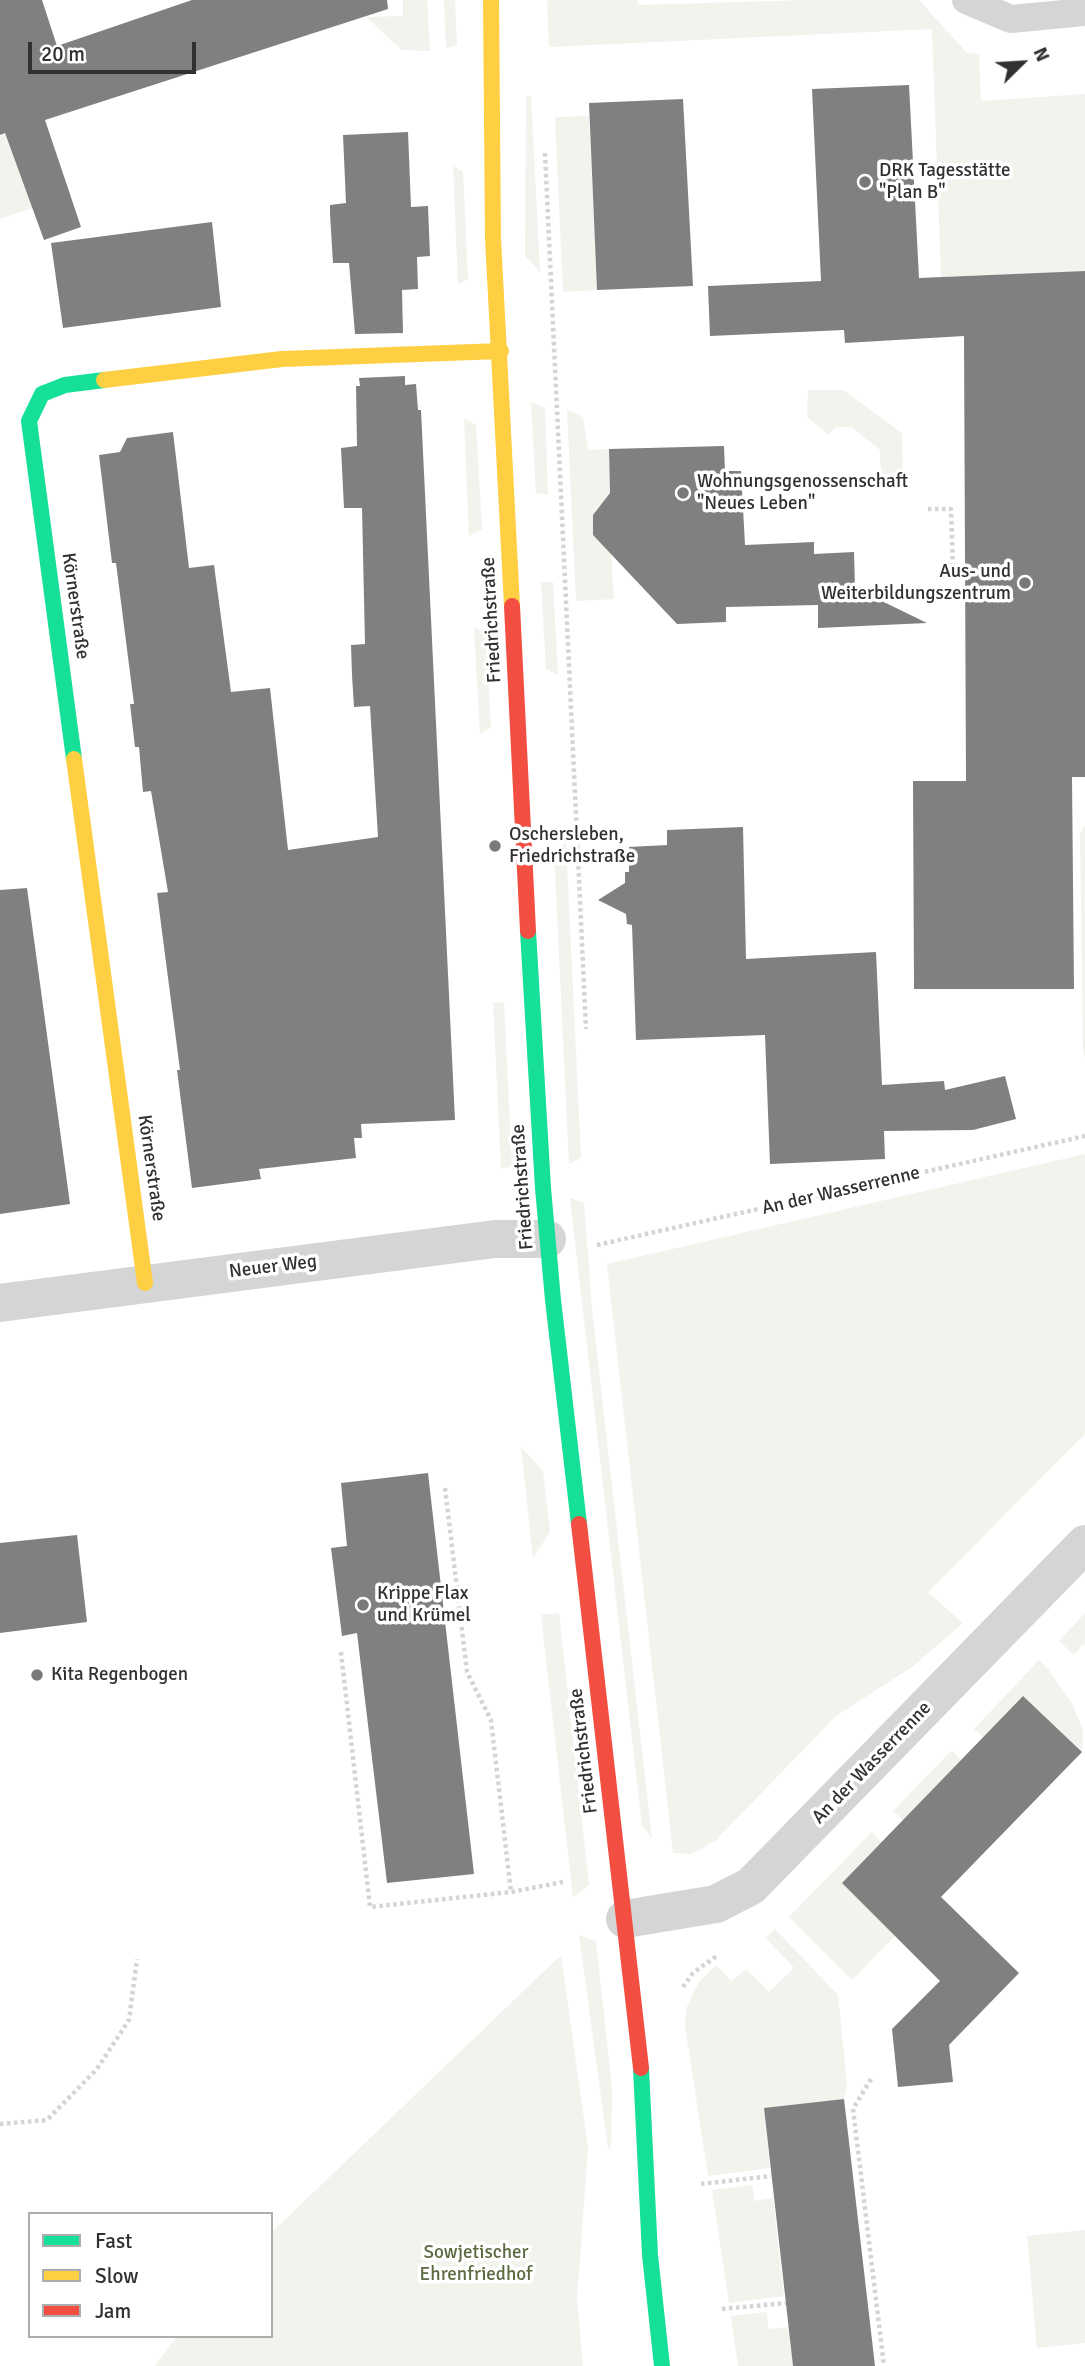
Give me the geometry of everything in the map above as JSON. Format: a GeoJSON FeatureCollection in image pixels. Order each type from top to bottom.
{"type":"FeatureCollection","features":[{"type":"Feature","properties":{"kind":"street","name":"Friedrichstraße"},"geometry":{"type":"LineString","coordinates":[[491,0],[491,157],[523,849],[547,1238],[640,2057],[650,2255],[662,2366]]}},
{"type":"Feature","properties":{"kind":"street","name":"Körnerstraße"},"geometry":{"type":"LineString","coordinates":[[145,1283],[29,421],[42,394],[65,386],[282,359],[500,351]]}},
{"type":"Feature","properties":{"kind":"street","name":"Neuer Weg"},"geometry":{"type":"LineString","coordinates":[[0,1303],[495,1239],[547,1238]]}},
{"type":"Feature","properties":{"kind":"street","name":"An der Wasserrenne"},"geometry":{"type":"LineString","coordinates":[[625,1919],[716,1905],[751,1886],[1085,1544]]}},
{"type":"Feature","properties":{"kind":"lane"},"geometry":{"type":"LineString","coordinates":[[966,0],[1011,19],[1085,12]]}},
{"type":"Feature","properties":{"kind":"path"},"geometry":{"type":"LineString","coordinates":[[545,150],[587,1031]]}},
{"type":"Feature","properties":{"kind":"path"},"geometry":{"type":"LineString","coordinates":[[928,509],[951,509],[953,567]]}},
{"type":"Feature","properties":{"kind":"path","name":"An der Wasserrenne"},"geometry":{"type":"LineString","coordinates":[[595,1233],[596,1246],[1085,1136]]}},
{"type":"Feature","properties":{"kind":"path"},"geometry":{"type":"LineString","coordinates":[[445,1488],[467,1672],[491,1720],[511,1892]]}},
{"type":"Feature","properties":{"kind":"path"},"geometry":{"type":"LineString","coordinates":[[341,1653],[370,1907],[511,1892],[563,1882]]}},
{"type":"Feature","properties":{"kind":"path"},"geometry":{"type":"LineString","coordinates":[[0,2124],[47,2120],[97,2069],[129,2020],[137,1959]]}},
{"type":"Feature","properties":{"kind":"path"},"geometry":{"type":"LineString","coordinates":[[871,2079],[853,2109],[884,2366]]}},
{"type":"Feature","properties":{"kind":"path"},"geometry":{"type":"LineString","coordinates":[[701,2184],[771,2176]]}},
{"type":"Feature","properties":{"kind":"path"},"geometry":{"type":"LineString","coordinates":[[722,2309],[786,2302]]}},
{"type":"Feature","properties":{"kind":"green space"},"geometry":{"type":"Polygon","coordinates":[[[403,0],[427,0],[430,51],[402,50],[366,17],[403,16],[403,0]]]}},
{"type":"Feature","properties":{"kind":"green space"},"geometry":{"type":"Polygon","coordinates":[[[444,0],[455,0],[457,45],[446,48],[444,0]]]}},
{"type":"Feature","properties":{"kind":"green space"},"geometry":{"type":"Polygon","coordinates":[[[547,0],[637,0],[638,5],[919,0],[967,53],[979,54],[981,101],[1085,94],[1085,271],[941,277],[932,29],[549,47],[547,0]]]}},
{"type":"Feature","properties":{"kind":"green space"},"geometry":{"type":"Polygon","coordinates":[[[531,96],[540,272],[525,256],[526,97],[531,96]]]}},
{"type":"Feature","properties":{"kind":"green space"},"geometry":{"type":"Polygon","coordinates":[[[589,116],[597,290],[563,292],[555,117],[589,116]]]}},
{"type":"Feature","properties":{"kind":"green space"},"geometry":{"type":"Polygon","coordinates":[[[5,134],[20,173],[58,159],[71,195],[0,219],[0,136],[5,134]]]}},
{"type":"Feature","properties":{"kind":"green space"},"geometry":{"type":"Polygon","coordinates":[[[453,166],[463,172],[468,279],[458,285],[453,166]]]}},
{"type":"Feature","properties":{"kind":"green space"},"geometry":{"type":"Polygon","coordinates":[[[808,390],[843,390],[902,433],[903,488],[881,480],[880,450],[851,427],[835,427],[829,435],[807,417],[808,390]]]}},
{"type":"Feature","properties":{"kind":"green space"},"geometry":{"type":"Polygon","coordinates":[[[531,402],[545,408],[548,495],[536,493],[531,402]]]}},
{"type":"Feature","properties":{"kind":"green space"},"geometry":{"type":"Polygon","coordinates":[[[567,410],[583,417],[588,450],[609,449],[610,493],[605,496],[605,505],[600,505],[593,515],[593,535],[602,545],[607,545],[607,551],[611,552],[614,599],[576,601],[567,410]]]}},
{"type":"Feature","properties":{"kind":"green space"},"geometry":{"type":"Polygon","coordinates":[[[464,418],[476,425],[482,529],[469,536],[464,418]]]}},
{"type":"Feature","properties":{"kind":"green space"},"geometry":{"type":"Polygon","coordinates":[[[541,582],[553,582],[558,675],[546,669],[541,582]]]}},
{"type":"Feature","properties":{"kind":"green space"},"geometry":{"type":"Polygon","coordinates":[[[474,627],[486,634],[491,727],[480,734],[474,627]]]}},
{"type":"Feature","properties":{"kind":"green space"},"geometry":{"type":"Polygon","coordinates":[[[1085,825],[1085,1058],[1080,833],[1085,825]]]}},
{"type":"Feature","properties":{"kind":"green space"},"geometry":{"type":"Polygon","coordinates":[[[566,843],[581,1158],[569,1164],[554,850],[566,843]]]}},
{"type":"Feature","properties":{"kind":"green space"},"geometry":{"type":"Polygon","coordinates":[[[504,1002],[512,1166],[501,1169],[493,1003],[504,1002]]]}},
{"type":"Feature","properties":{"kind":"green space"},"geometry":{"type":"Polygon","coordinates":[[[1085,1154],[1085,1434],[928,1592],[963,1623],[912,1667],[836,1716],[716,1840],[692,1854],[673,1853],[607,1264],[1085,1154]]]}},
{"type":"Feature","properties":{"kind":"green space"},"geometry":{"type":"Polygon","coordinates":[[[570,1198],[584,1203],[592,1309],[652,1839],[642,1825],[570,1198]]]}},
{"type":"Feature","properties":{"kind":"green space"},"geometry":{"type":"Polygon","coordinates":[[[521,1447],[543,1471],[550,1532],[533,1558],[521,1447]]]}},
{"type":"Feature","properties":{"kind":"green space"},"geometry":{"type":"Polygon","coordinates":[[[559,1613],[589,1885],[573,1897],[541,1615],[559,1613]]]}},
{"type":"Feature","properties":{"kind":"green space"},"geometry":{"type":"Polygon","coordinates":[[[1085,1613],[1085,1646],[1083,1644],[1074,1655],[1059,1641],[1085,1613]]]}},
{"type":"Feature","properties":{"kind":"green space"},"geometry":{"type":"Polygon","coordinates":[[[1039,1660],[1073,1705],[1083,1731],[1082,1752],[1023,1696],[983,1737],[974,1729],[1039,1660]]]}},
{"type":"Feature","properties":{"kind":"green space"},"geometry":{"type":"Polygon","coordinates":[[[952,1750],[961,1760],[903,1820],[893,1811],[952,1750]]]}},
{"type":"Feature","properties":{"kind":"green space"},"geometry":{"type":"Polygon","coordinates":[[[872,1832],[881,1842],[842,1883],[896,1935],[852,1980],[789,1917],[872,1832]]]}},
{"type":"Feature","properties":{"kind":"green space"},"geometry":{"type":"Polygon","coordinates":[[[775,1929],[838,1995],[847,2085],[844,2099],[764,2109],[770,2168],[708,2176],[685,2026],[686,2009],[699,1982],[716,1965],[731,1981],[746,1969],[769,1992],[794,1968],[766,1938],[775,1929]]]}},
{"type":"Feature","properties":{"kind":"green space"},"geometry":{"type":"Polygon","coordinates":[[[579,1935],[596,1941],[612,2088],[611,2150],[608,2148],[579,1935]]]}},
{"type":"Feature","properties":{"kind":"green space","name":"Sowjetischer Ehrenfriedhof"},"geometry":{"type":"Polygon","coordinates":[[[561,1955],[588,2148],[577,2298],[583,2366],[155,2366],[176,2338],[273,2338],[273,2231],[561,1955]]]}},
{"type":"Feature","properties":{"kind":"green space"},"geometry":{"type":"Polygon","coordinates":[[[752,2185],[755,2201],[773,2198],[784,2296],[729,2303],[712,2190],[752,2185]]]}},
{"type":"Feature","properties":{"kind":"green space"},"geometry":{"type":"Polygon","coordinates":[[[1085,2230],[1085,2343],[1037,2348],[1027,2236],[1085,2230]]]}},
{"type":"Feature","properties":{"kind":"green space"},"geometry":{"type":"Polygon","coordinates":[[[767,2312],[768,2329],[789,2327],[793,2366],[738,2366],[731,2316],[767,2312]]]}},
{"type":"Feature","properties":{"kind":"building"},"geometry":{"type":"Polygon","coordinates":[[[0,0],[42,0],[57,46],[192,0],[387,0],[388,9],[45,120],[81,227],[44,240],[5,133],[0,135],[0,0]]]}},
{"type":"Feature","properties":{"kind":"building","name":"Aus- und Weiterbildungszentrum"},"geometry":{"type":"Polygon","coordinates":[[[909,85],[919,278],[1085,271],[1085,777],[1072,777],[1074,989],[914,989],[913,781],[966,781],[964,336],[845,343],[844,330],[710,336],[708,286],[821,281],[812,89],[909,85]]]}},
{"type":"Feature","properties":{"kind":"building"},"geometry":{"type":"Polygon","coordinates":[[[683,99],[693,286],[597,290],[589,103],[683,99]]]}},
{"type":"Feature","properties":{"kind":"building"},"geometry":{"type":"Polygon","coordinates":[[[408,132],[411,207],[428,206],[430,256],[417,257],[418,289],[402,290],[403,333],[355,334],[349,263],[333,263],[330,214],[330,205],[346,203],[343,135],[408,132]]]}},
{"type":"Feature","properties":{"kind":"building"},"geometry":{"type":"Polygon","coordinates":[[[212,222],[221,307],[63,328],[51,243],[212,222]]]}},
{"type":"Feature","properties":{"kind":"building"},"geometry":{"type":"Polygon","coordinates":[[[405,376],[405,385],[416,384],[418,410],[421,410],[455,1120],[361,1124],[362,1138],[354,1138],[356,1158],[259,1169],[261,1179],[192,1188],[157,893],[168,892],[151,791],[143,792],[139,747],[135,747],[130,704],[134,704],[116,563],[112,563],[99,455],[120,452],[127,438],[173,432],[189,568],[214,565],[231,692],[270,688],[288,850],[378,837],[370,706],[354,707],[352,675],[351,645],[365,644],[362,508],[344,508],[341,448],[357,446],[356,386],[360,386],[359,378],[405,376]]]}},
{"type":"Feature","properties":{"kind":"building"},"geometry":{"type":"Polygon","coordinates":[[[724,446],[725,471],[741,471],[745,545],[814,542],[814,554],[854,552],[855,588],[927,623],[818,628],[818,605],[726,607],[726,622],[677,624],[593,535],[593,515],[610,493],[609,449],[724,446]]]}},
{"type":"Feature","properties":{"kind":"building"},"geometry":{"type":"Polygon","coordinates":[[[743,827],[746,959],[876,952],[882,1085],[944,1081],[945,1090],[1005,1076],[1016,1119],[973,1130],[884,1131],[885,1159],[770,1164],[765,1035],[636,1040],[632,925],[627,924],[626,914],[598,900],[625,883],[625,872],[629,872],[629,847],[667,845],[667,830],[743,827]]]}},
{"type":"Feature","properties":{"kind":"building"},"geometry":{"type":"Polygon","coordinates":[[[27,888],[70,1204],[0,1214],[0,890],[27,888]]]}},
{"type":"Feature","properties":{"kind":"building"},"geometry":{"type":"Polygon","coordinates":[[[428,1473],[474,1874],[387,1883],[357,1633],[342,1636],[331,1548],[347,1546],[341,1483],[428,1473]]]}},
{"type":"Feature","properties":{"kind":"building"},"geometry":{"type":"Polygon","coordinates":[[[77,1535],[87,1622],[0,1633],[0,1543],[77,1535]]]}},
{"type":"Feature","properties":{"kind":"building"},"geometry":{"type":"Polygon","coordinates":[[[1023,1696],[1082,1752],[941,1897],[1019,1973],[949,2045],[953,2082],[898,2087],[892,2029],[940,1981],[842,1883],[1023,1696]]]}},
{"type":"Feature","properties":{"kind":"building"},"geometry":{"type":"Polygon","coordinates":[[[844,2099],[875,2366],[793,2366],[764,2108],[844,2099]]]}},
{"type":"Feature","properties":{"kind":"traffic: fast"},"geometry":{"type":"LineString","coordinates":[[74,759],[29,421],[42,394],[65,385],[104,380]]}},
{"type":"Feature","properties":{"kind":"traffic: fast"},"geometry":{"type":"LineString","coordinates":[[528,931],[543,1188],[579,1524]]}},
{"type":"Feature","properties":{"kind":"traffic: fast"},"geometry":{"type":"LineString","coordinates":[[641,2068],[650,2255],[662,2366]]}},
{"type":"Feature","properties":{"kind":"traffic: slow"},"geometry":{"type":"LineString","coordinates":[[491,0],[493,238],[512,606]]}},
{"type":"Feature","properties":{"kind":"traffic: slow"},"geometry":{"type":"LineString","coordinates":[[104,380],[282,359],[501,351]]}},
{"type":"Feature","properties":{"kind":"traffic: slow"},"geometry":{"type":"LineString","coordinates":[[74,759],[145,1283]]}},
{"type":"Feature","properties":{"kind":"traffic: jam"},"geometry":{"type":"LineString","coordinates":[[512,606],[528,931]]}},
{"type":"Feature","properties":{"kind":"traffic: jam"},"geometry":{"type":"LineString","coordinates":[[579,1524],[641,2068]]}},
{"type":"Feature","properties":{"kind":"place","name":"DRK Tagesstätte \"Plan B\""},"geometry":{"type":"Point","coordinates":[865,182]}},
{"type":"Feature","properties":{"kind":"place","name":"Wohnungsgenossenschaft \"Neues Leben\""},"geometry":{"type":"Point","coordinates":[683,493]}},
{"type":"Feature","properties":{"kind":"place","name":"Aus- und Weiterbildungszentrum"},"geometry":{"type":"Point","coordinates":[1025,583]}},
{"type":"Feature","properties":{"kind":"place","name":"Oschersleben, Friedrichstraße"},"geometry":{"type":"Point","coordinates":[495,846]}},
{"type":"Feature","properties":{"kind":"place","name":"Krippe Flax und Krümel"},"geometry":{"type":"Point","coordinates":[363,1605]}},
{"type":"Feature","properties":{"kind":"place","name":"Kita Regenbogen"},"geometry":{"type":"Point","coordinates":[37,1675]}}]}
